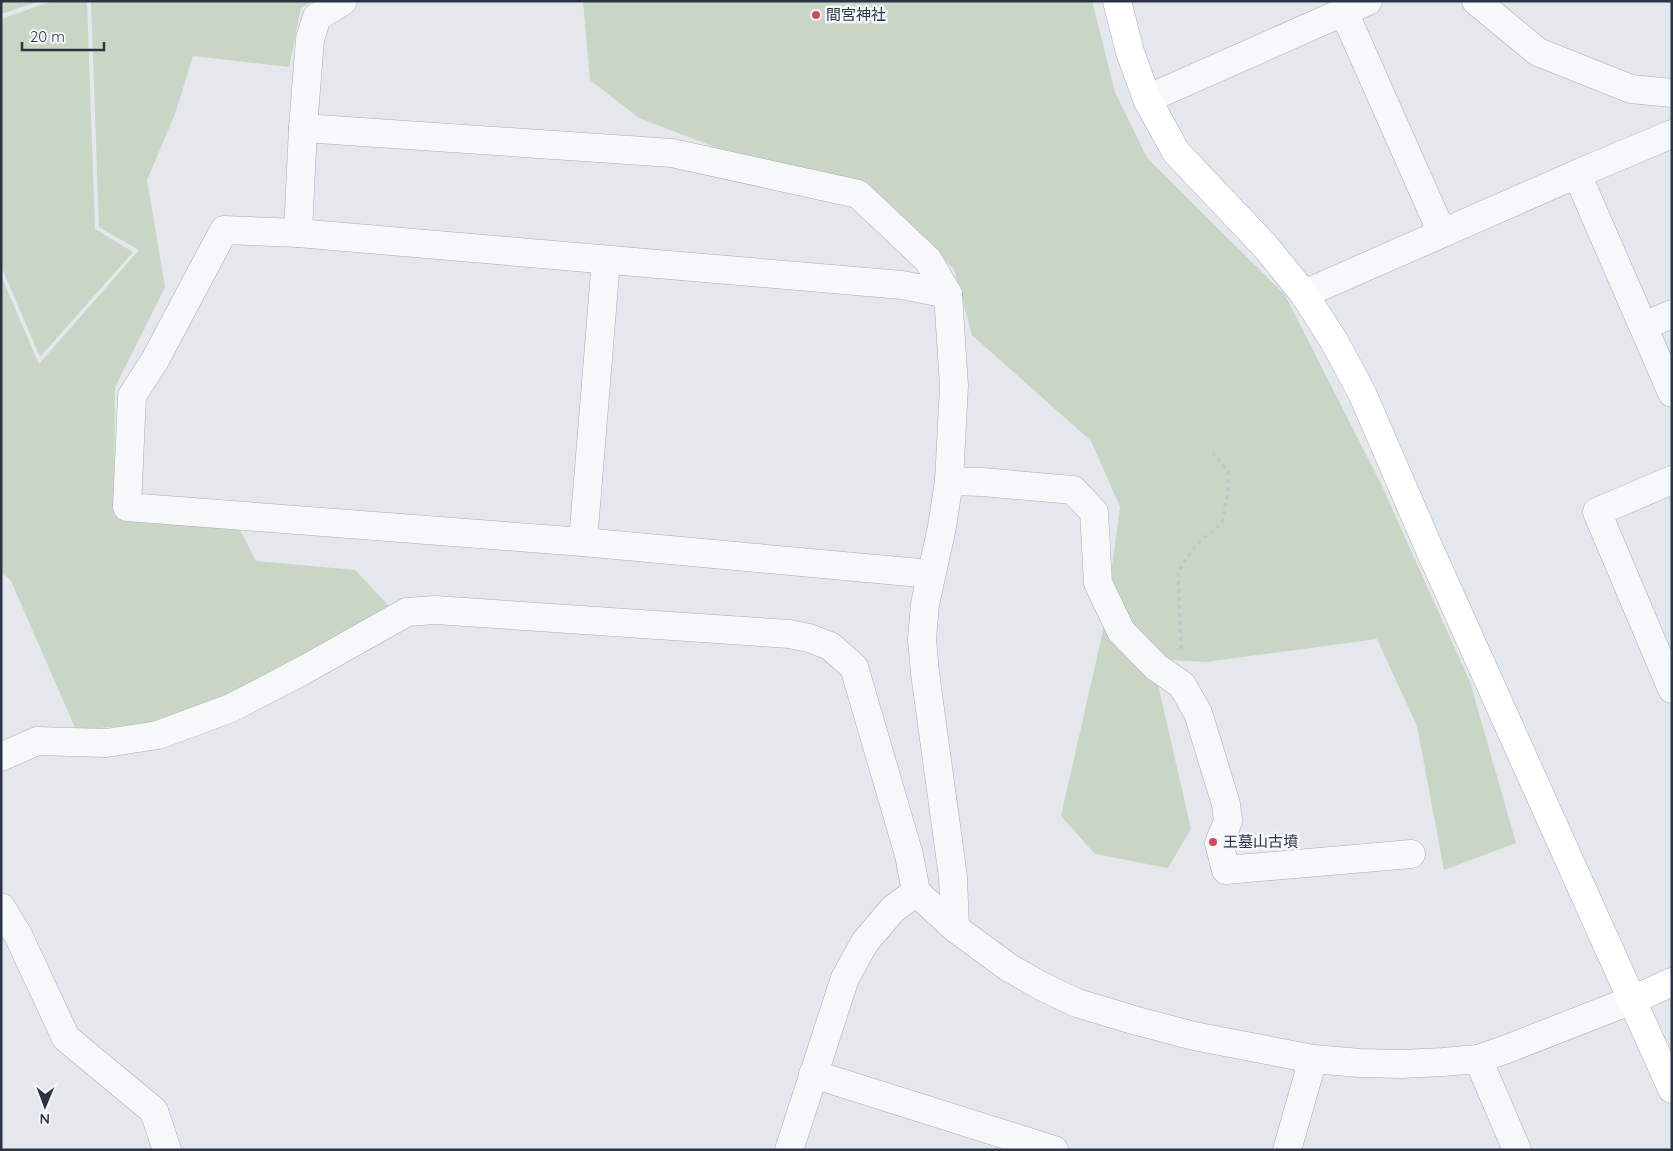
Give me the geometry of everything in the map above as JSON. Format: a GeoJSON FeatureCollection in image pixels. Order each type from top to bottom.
{"type":"FeatureCollection","features":[{"type":"Feature","properties":{"kind":"street"},"geometry":{"type":"LineString","coordinates":[[298,233],[310,39],[317,17],[343,1]]}},
{"type":"Feature","properties":{"kind":"street"},"geometry":{"type":"LineString","coordinates":[[1117,1],[1130,52],[1147,99],[1176,152],[1265,246],[1304,294],[1334,342],[1362,393],[1429,548],[1672,1089]]}},
{"type":"Feature","properties":{"kind":"street"},"geometry":{"type":"LineString","coordinates":[[1147,99],[1368,1]]}},
{"type":"Feature","properties":{"kind":"street"},"geometry":{"type":"LineString","coordinates":[[1476,1],[1538,52],[1631,89],[1672,93]]}},
{"type":"Feature","properties":{"kind":"street"},"geometry":{"type":"LineString","coordinates":[[1344,12],[1442,233]]}},
{"type":"Feature","properties":{"kind":"street"},"geometry":{"type":"LineString","coordinates":[[304,128],[672,153],[858,194],[928,260],[948,294],[954,386],[949,481],[925,604],[922,639],[953,877],[955,928]]}},
{"type":"Feature","properties":{"kind":"street"},"geometry":{"type":"LineString","coordinates":[[1304,294],[1672,134]]}},
{"type":"Feature","properties":{"kind":"street"},"geometry":{"type":"LineString","coordinates":[[1577,174],[1672,393]]}},
{"type":"Feature","properties":{"kind":"street"},"geometry":{"type":"LineString","coordinates":[[931,574],[583,542],[127,507],[132,396],[155,360],[224,230],[298,233],[902,285],[948,294]]}},
{"type":"Feature","properties":{"kind":"street"},"geometry":{"type":"LineString","coordinates":[[583,542],[606,260]]}},
{"type":"Feature","properties":{"kind":"street"},"geometry":{"type":"LineString","coordinates":[[1644,326],[1672,314]]}},
{"type":"Feature","properties":{"kind":"street"},"geometry":{"type":"LineString","coordinates":[[1672,480],[1597,512],[1664,650],[1672,690]]}},
{"type":"Feature","properties":{"kind":"street"},"geometry":{"type":"LineString","coordinates":[[949,481],[1073,490],[1094,512],[1098,583],[1121,631],[1156,667],[1182,685],[1198,713],[1226,804],[1228,821],[1219,843],[1226,870],[1411,854]]}},
{"type":"Feature","properties":{"kind":"street"},"geometry":{"type":"LineString","coordinates":[[1,757],[37,741],[106,743],[158,735],[231,708],[302,671],[407,612],[435,610],[789,634],[809,638],[830,646],[854,667],[909,855],[916,892],[955,928],[1008,967],[1077,1003],[1194,1036],[1313,1059],[1402,1064],[1478,1059],[1632,1000],[1672,982]]}},
{"type":"Feature","properties":{"kind":"street"},"geometry":{"type":"LineString","coordinates":[[789,1150],[845,978],[865,942],[893,908],[916,892]]}},
{"type":"Feature","properties":{"kind":"street"},"geometry":{"type":"LineString","coordinates":[[1,907],[18,935],[66,1038],[154,1111],[167,1150]]}},
{"type":"Feature","properties":{"kind":"street"},"geometry":{"type":"LineString","coordinates":[[1287,1150],[1313,1059]]}},
{"type":"Feature","properties":{"kind":"street"},"geometry":{"type":"LineString","coordinates":[[1478,1059],[1517,1150]]}},
{"type":"Feature","properties":{"kind":"street"},"geometry":{"type":"LineString","coordinates":[[813,1074],[1054,1150]]}},
{"type":"Feature","properties":{"kind":"path"},"geometry":{"type":"LineString","coordinates":[[1182,685],[1178,572],[1196,546],[1222,523],[1228,492],[1228,472],[1213,453]]}},
{"type":"Feature","properties":{"kind":"green space"},"geometry":{"type":"Polygon","coordinates":[[[1,1],[40,1],[1,14],[1,1]]]}},
{"type":"Feature","properties":{"kind":"green space"},"geometry":{"type":"Polygon","coordinates":[[[52,1],[87,1],[95,229],[133,252],[40,357],[1,266],[1,19],[52,1]]]}},
{"type":"Feature","properties":{"kind":"green space"},"geometry":{"type":"Polygon","coordinates":[[[91,1],[313,1],[301,8],[289,67],[193,56],[175,114],[147,180],[165,287],[115,387],[114,516],[240,530],[256,561],[355,570],[391,608],[225,699],[144,724],[76,730],[11,581],[1,571],[1,276],[39,364],[139,250],[99,227],[91,1]]]}},
{"type":"Feature","properties":{"kind":"green space"},"geometry":{"type":"Polygon","coordinates":[[[583,1],[1092,1],[1115,92],[1147,158],[1285,295],[1381,484],[1470,682],[1516,843],[1444,870],[1417,726],[1377,639],[1206,662],[1171,660],[1157,680],[1191,829],[1168,868],[1095,854],[1061,816],[1104,626],[1120,507],[1091,441],[972,335],[954,269],[871,192],[725,151],[639,118],[590,80],[583,1]]]}},
{"type":"Feature","properties":{"kind":"place","name":"間宮神社"},"geometry":{"type":"Point","coordinates":[816,15]}},
{"type":"Feature","properties":{"kind":"place","name":"王墓山古墳"},"geometry":{"type":"Point","coordinates":[1213,842]}}]}
